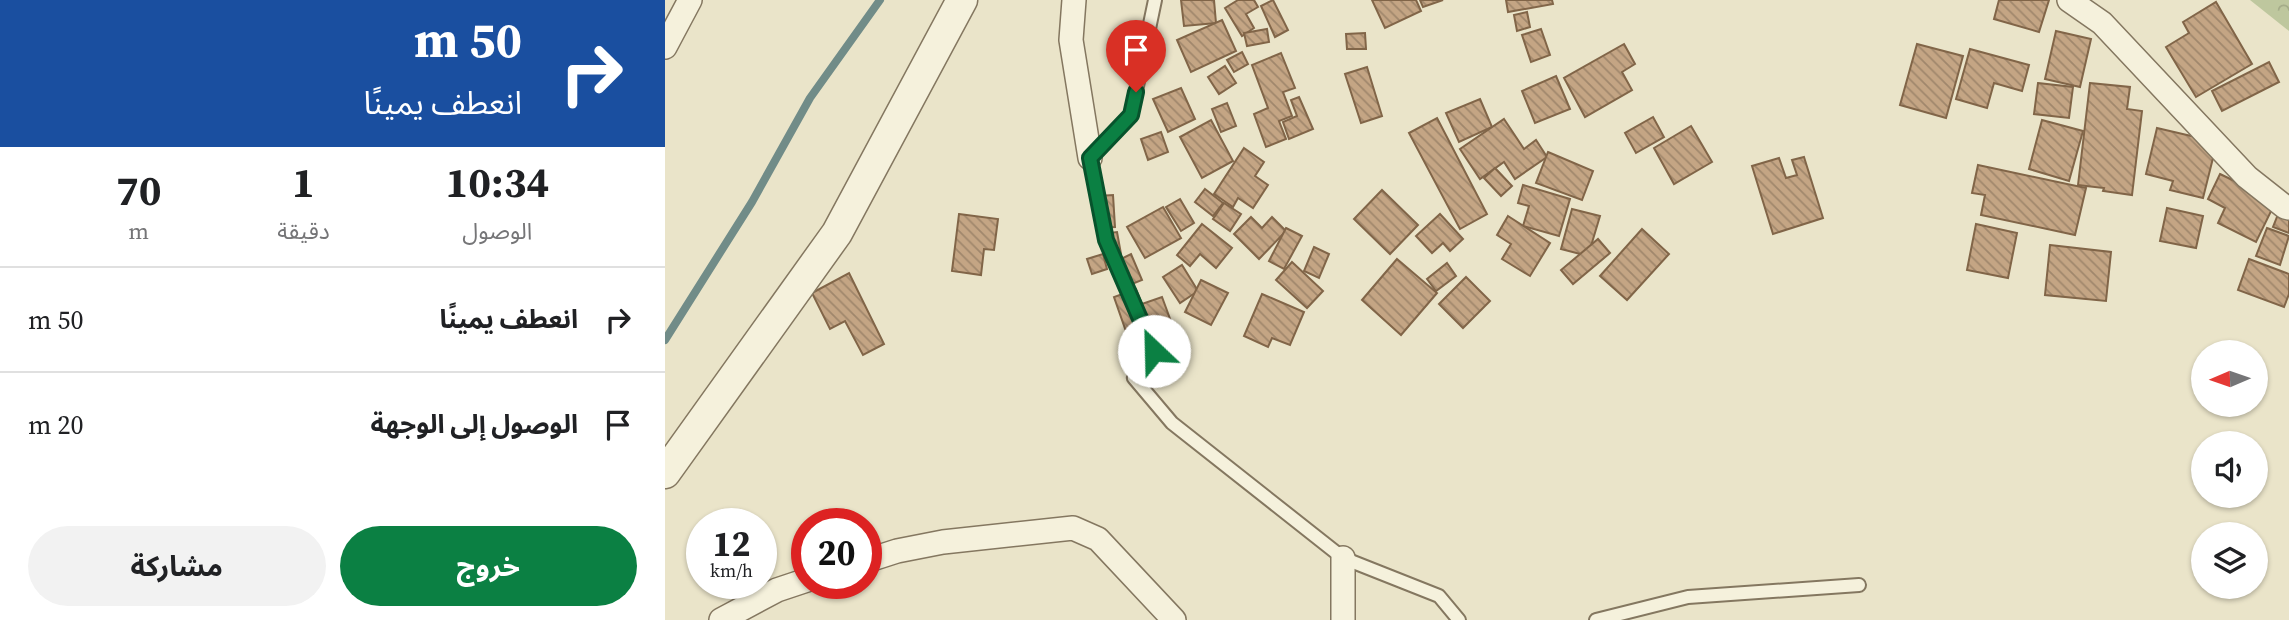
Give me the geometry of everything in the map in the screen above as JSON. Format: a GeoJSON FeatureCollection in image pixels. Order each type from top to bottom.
{"type":"FeatureCollection","features":[{"type":"Feature","properties":{"kind":"street"},"geometry":{"type":"LineString","coordinates":[[665,47],[690,0]]}},
{"type":"Feature","properties":{"kind":"street"},"geometry":{"type":"LineString","coordinates":[[665,473],[837,233],[962,0]]}},
{"type":"Feature","properties":{"kind":"street"},"geometry":{"type":"LineString","coordinates":[[1073,0],[1071,40],[1090,158]]}},
{"type":"Feature","properties":{"kind":"street"},"geometry":{"type":"LineString","coordinates":[[2069,0],[2102,23],[2247,177],[2285,208],[2289,208]]}},
{"type":"Feature","properties":{"kind":"street"},"geometry":{"type":"LineString","coordinates":[[882,556],[943,542],[1073,528],[1098,539],[1174,620]]}},
{"type":"Feature","properties":{"kind":"street"},"geometry":{"type":"LineString","coordinates":[[1343,558],[1343,620]]}},
{"type":"Feature","properties":{"kind":"street"},"geometry":{"type":"LineString","coordinates":[[722,620],[777,590],[791,585]]}},
{"type":"Feature","properties":{"kind":"lane"},"geometry":{"type":"LineString","coordinates":[[1155,0],[1131,115],[1090,158],[1106,240],[1154,351],[1134,378],[1172,423],[1343,558],[1439,596],[1459,620]]}},
{"type":"Feature","properties":{"kind":"lane"},"geometry":{"type":"LineString","coordinates":[[1596,620],[1688,597],[1859,585]]}},
{"type":"Feature","properties":{"kind":"green space"},"geometry":{"type":"Polygon","coordinates":[[[2250,0],[2289,0],[2289,31],[2250,0]]]}},
{"type":"Feature","properties":{"kind":"building"},"geometry":{"type":"Polygon","coordinates":[[[1181,0],[1214,0],[1216,23],[1184,26],[1181,0]]]}},
{"type":"Feature","properties":{"kind":"building"},"geometry":{"type":"Polygon","coordinates":[[[1238,0],[1254,0],[1258,7],[1246,14],[1254,28],[1242,36],[1225,8],[1238,0]]]}},
{"type":"Feature","properties":{"kind":"building"},"geometry":{"type":"Polygon","coordinates":[[[1273,0],[1288,30],[1275,37],[1261,6],[1273,0]]]}},
{"type":"Feature","properties":{"kind":"building"},"geometry":{"type":"Polygon","coordinates":[[[1372,0],[1416,0],[1421,11],[1385,28],[1372,0]]]}},
{"type":"Feature","properties":{"kind":"building"},"geometry":{"type":"Polygon","coordinates":[[[1420,0],[1443,0],[1423,7],[1420,0]]]}},
{"type":"Feature","properties":{"kind":"building"},"geometry":{"type":"Polygon","coordinates":[[[1506,0],[1552,0],[1553,4],[1508,12],[1506,0]]]}},
{"type":"Feature","properties":{"kind":"building"},"geometry":{"type":"Polygon","coordinates":[[[1999,0],[2049,0],[2039,32],[1994,19],[1999,0]]]}},
{"type":"Feature","properties":{"kind":"building"},"geometry":{"type":"Polygon","coordinates":[[[2216,2],[2252,64],[2196,97],[2166,47],[2189,33],[2183,22],[2216,2]]]}},
{"type":"Feature","properties":{"kind":"building"},"geometry":{"type":"Polygon","coordinates":[[[1527,12],[1530,27],[1517,31],[1514,15],[1527,12]]]}},
{"type":"Feature","properties":{"kind":"building"},"geometry":{"type":"Polygon","coordinates":[[[1222,20],[1236,51],[1191,72],[1177,40],[1222,20]]]}},
{"type":"Feature","properties":{"kind":"building"},"geometry":{"type":"Polygon","coordinates":[[[1267,29],[1269,42],[1247,46],[1244,33],[1267,29]]]}},
{"type":"Feature","properties":{"kind":"building"},"geometry":{"type":"Polygon","coordinates":[[[1541,29],[1550,55],[1531,62],[1522,35],[1541,29]]]}},
{"type":"Feature","properties":{"kind":"building"},"geometry":{"type":"Polygon","coordinates":[[[2056,31],[2091,39],[2080,87],[2045,79],[2056,31]]]}},
{"type":"Feature","properties":{"kind":"building"},"geometry":{"type":"Polygon","coordinates":[[[1365,33],[1366,49],[1347,49],[1346,34],[1365,33]]]}},
{"type":"Feature","properties":{"kind":"building"},"geometry":{"type":"Polygon","coordinates":[[[1624,44],[1635,64],[1622,72],[1632,90],[1585,117],[1564,78],[1624,44]]]}},
{"type":"Feature","properties":{"kind":"building"},"geometry":{"type":"Polygon","coordinates":[[[1917,44],[1963,56],[1946,118],[1900,105],[1917,44]]]}},
{"type":"Feature","properties":{"kind":"building"},"geometry":{"type":"Polygon","coordinates":[[[1970,49],[2029,65],[2022,91],[1994,83],[1987,108],[1956,99],[1970,49]]]}},
{"type":"Feature","properties":{"kind":"building"},"geometry":{"type":"Polygon","coordinates":[[[1242,52],[1248,64],[1234,72],[1227,60],[1242,52]]]}},
{"type":"Feature","properties":{"kind":"building"},"geometry":{"type":"Polygon","coordinates":[[[1281,53],[1295,88],[1283,92],[1292,116],[1279,121],[1286,139],[1266,147],[1254,114],[1268,108],[1252,65],[1281,53]]]}},
{"type":"Feature","properties":{"kind":"building"},"geometry":{"type":"Polygon","coordinates":[[[2269,62],[2279,82],[2222,111],[2212,91],[2269,62]]]}},
{"type":"Feature","properties":{"kind":"building"},"geometry":{"type":"Polygon","coordinates":[[[1225,66],[1236,83],[1219,94],[1208,77],[1225,66]]]}},
{"type":"Feature","properties":{"kind":"building"},"geometry":{"type":"Polygon","coordinates":[[[1367,67],[1382,116],[1361,123],[1345,74],[1367,67]]]}},
{"type":"Feature","properties":{"kind":"building"},"geometry":{"type":"Polygon","coordinates":[[[1556,76],[1570,109],[1535,123],[1522,91],[1556,76]]]}},
{"type":"Feature","properties":{"kind":"building"},"geometry":{"type":"Polygon","coordinates":[[[2038,83],[2073,87],[2069,118],[2034,114],[2038,83]]]}},
{"type":"Feature","properties":{"kind":"building"},"geometry":{"type":"Polygon","coordinates":[[[2090,83],[2130,87],[2127,109],[2142,111],[2132,195],[2078,185],[2090,83]]]}},
{"type":"Feature","properties":{"kind":"building"},"geometry":{"type":"Polygon","coordinates":[[[1181,88],[1195,119],[1168,132],[1153,99],[1181,88]]]}},
{"type":"Feature","properties":{"kind":"building"},"geometry":{"type":"Polygon","coordinates":[[[1299,97],[1313,129],[1289,139],[1283,122],[1297,116],[1291,100],[1299,97]]]}},
{"type":"Feature","properties":{"kind":"building"},"geometry":{"type":"Polygon","coordinates":[[[1480,99],[1492,127],[1459,142],[1446,113],[1480,99]]]}},
{"type":"Feature","properties":{"kind":"building"},"geometry":{"type":"Polygon","coordinates":[[[1227,103],[1236,126],[1221,132],[1212,109],[1227,103]]]}},
{"type":"Feature","properties":{"kind":"building"},"geometry":{"type":"Polygon","coordinates":[[[1653,117],[1664,137],[1636,153],[1625,133],[1653,117]]]}},
{"type":"Feature","properties":{"kind":"building"},"geometry":{"type":"Polygon","coordinates":[[[1437,118],[1487,214],[1460,229],[1409,133],[1437,118]]]}},
{"type":"Feature","properties":{"kind":"building"},"geometry":{"type":"Polygon","coordinates":[[[1504,119],[1524,149],[1536,140],[1547,157],[1515,179],[1504,162],[1480,179],[1460,149],[1504,119]]]}},
{"type":"Feature","properties":{"kind":"building"},"geometry":{"type":"Polygon","coordinates":[[[1211,120],[1233,161],[1202,178],[1180,137],[1211,120]]]}},
{"type":"Feature","properties":{"kind":"building"},"geometry":{"type":"Polygon","coordinates":[[[2042,120],[2083,131],[2069,181],[2029,169],[2042,120]]]}},
{"type":"Feature","properties":{"kind":"building"},"geometry":{"type":"Polygon","coordinates":[[[1691,126],[1712,162],[1674,184],[1654,148],[1691,126]]]}},
{"type":"Feature","properties":{"kind":"building"},"geometry":{"type":"Polygon","coordinates":[[[2157,128],[2217,142],[2203,198],[2170,190],[2173,181],[2146,174],[2157,128]]]}},
{"type":"Feature","properties":{"kind":"building"},"geometry":{"type":"Polygon","coordinates":[[[1161,132],[1168,152],[1148,160],[1141,139],[1161,132]]]}},
{"type":"Feature","properties":{"kind":"building"},"geometry":{"type":"Polygon","coordinates":[[[1244,148],[1264,162],[1255,176],[1268,185],[1253,208],[1238,198],[1233,207],[1214,194],[1244,148]]]}},
{"type":"Feature","properties":{"kind":"building"},"geometry":{"type":"Polygon","coordinates":[[[1548,152],[1593,171],[1582,200],[1536,183],[1548,152]]]}},
{"type":"Feature","properties":{"kind":"building"},"geometry":{"type":"Polygon","coordinates":[[[1804,157],[1823,218],[1773,234],[1752,166],[1779,158],[1786,178],[1797,175],[1792,160],[1804,157]]]}},
{"type":"Feature","properties":{"kind":"building"},"geometry":{"type":"Polygon","coordinates":[[[1978,165],[2086,188],[2075,235],[1981,215],[1985,195],[1972,193],[1978,165]]]}},
{"type":"Feature","properties":{"kind":"building"},"geometry":{"type":"Polygon","coordinates":[[[1495,168],[1512,186],[1501,196],[1484,178],[1495,168]]]}},
{"type":"Feature","properties":{"kind":"building"},"geometry":{"type":"Polygon","coordinates":[[[2220,174],[2276,201],[2256,242],[2218,223],[2225,208],[2208,199],[2220,174]]]}},
{"type":"Feature","properties":{"kind":"building"},"geometry":{"type":"Polygon","coordinates":[[[1523,185],[1570,199],[1559,236],[1523,226],[1529,206],[1518,203],[1523,185]]]}},
{"type":"Feature","properties":{"kind":"building"},"geometry":{"type":"Polygon","coordinates":[[[1205,189],[1223,203],[1213,216],[1195,202],[1205,189]]]}},
{"type":"Feature","properties":{"kind":"building"},"geometry":{"type":"Polygon","coordinates":[[[1382,190],[1418,225],[1390,254],[1354,219],[1382,190]]]}},
{"type":"Feature","properties":{"kind":"building"},"geometry":{"type":"Polygon","coordinates":[[[1113,195],[1115,227],[1100,228],[1098,196],[1113,195]]]}},
{"type":"Feature","properties":{"kind":"building"},"geometry":{"type":"Polygon","coordinates":[[[2285,197],[2289,199],[2289,233],[2273,227],[2285,197]]]}},
{"type":"Feature","properties":{"kind":"building"},"geometry":{"type":"Polygon","coordinates":[[[1180,199],[1194,223],[1181,231],[1166,207],[1180,199]]]}},
{"type":"Feature","properties":{"kind":"building"},"geometry":{"type":"Polygon","coordinates":[[[1224,203],[1241,214],[1230,231],[1213,219],[1224,203]]]}},
{"type":"Feature","properties":{"kind":"building"},"geometry":{"type":"Polygon","coordinates":[[[1163,207],[1181,238],[1145,258],[1127,227],[1163,207]]]}},
{"type":"Feature","properties":{"kind":"building"},"geometry":{"type":"Polygon","coordinates":[[[2167,208],[2203,216],[2196,248],[2160,241],[2167,208]]]}},
{"type":"Feature","properties":{"kind":"building"},"geometry":{"type":"Polygon","coordinates":[[[1572,209],[1600,216],[1588,256],[1561,249],[1572,209]]]}},
{"type":"Feature","properties":{"kind":"building"},"geometry":{"type":"Polygon","coordinates":[[[959,214],[998,219],[994,250],[984,249],[981,275],[952,271],[959,214]]]}},
{"type":"Feature","properties":{"kind":"building"},"geometry":{"type":"Polygon","coordinates":[[[1440,214],[1463,239],[1450,251],[1443,243],[1432,253],[1416,236],[1440,214]]]}},
{"type":"Feature","properties":{"kind":"building"},"geometry":{"type":"Polygon","coordinates":[[[1508,216],[1550,243],[1530,276],[1502,259],[1511,244],[1497,235],[1508,216]]]}},
{"type":"Feature","properties":{"kind":"building"},"geometry":{"type":"Polygon","coordinates":[[[1251,217],[1262,228],[1272,217],[1286,231],[1259,259],[1234,234],[1251,217]]]}},
{"type":"Feature","properties":{"kind":"building"},"geometry":{"type":"Polygon","coordinates":[[[1202,224],[1232,248],[1216,268],[1200,254],[1190,266],[1177,255],[1202,224]]]}},
{"type":"Feature","properties":{"kind":"building"},"geometry":{"type":"Polygon","coordinates":[[[1976,224],[2017,233],[2008,278],[1967,270],[1976,224]]]}},
{"type":"Feature","properties":{"kind":"building"},"geometry":{"type":"Polygon","coordinates":[[[1286,228],[1302,236],[1284,269],[1269,261],[1286,228]]]}},
{"type":"Feature","properties":{"kind":"building"},"geometry":{"type":"Polygon","coordinates":[[[2267,228],[2289,236],[2280,265],[2256,256],[2267,228]]]}},
{"type":"Feature","properties":{"kind":"building"},"geometry":{"type":"Polygon","coordinates":[[[1642,229],[1669,254],[1627,300],[1600,276],[1642,229]]]}},
{"type":"Feature","properties":{"kind":"building"},"geometry":{"type":"Polygon","coordinates":[[[1117,232],[1121,254],[1104,257],[1101,234],[1117,232]]]}},
{"type":"Feature","properties":{"kind":"building"},"geometry":{"type":"Polygon","coordinates":[[[1598,239],[1610,253],[1573,284],[1561,270],[1598,239]]]}},
{"type":"Feature","properties":{"kind":"building"},"geometry":{"type":"Polygon","coordinates":[[[2050,245],[2111,252],[2106,301],[2045,295],[2050,245]]]}},
{"type":"Feature","properties":{"kind":"building"},"geometry":{"type":"Polygon","coordinates":[[[1314,247],[1329,254],[1319,278],[1304,271],[1314,247]]]}},
{"type":"Feature","properties":{"kind":"building"},"geometry":{"type":"Polygon","coordinates":[[[1103,254],[1107,269],[1092,274],[1087,259],[1103,254]]]}},
{"type":"Feature","properties":{"kind":"building"},"geometry":{"type":"Polygon","coordinates":[[[1131,254],[1142,280],[1127,286],[1117,261],[1131,254]]]}},
{"type":"Feature","properties":{"kind":"building"},"geometry":{"type":"Polygon","coordinates":[[[1397,259],[1437,293],[1401,335],[1362,300],[1397,259]]]}},
{"type":"Feature","properties":{"kind":"building"},"geometry":{"type":"Polygon","coordinates":[[[2249,259],[2289,274],[2289,294],[2284,307],[2238,290],[2249,259]]]}},
{"type":"Feature","properties":{"kind":"building"},"geometry":{"type":"Polygon","coordinates":[[[1292,262],[1323,291],[1307,308],[1276,280],[1292,262]]]}},
{"type":"Feature","properties":{"kind":"building"},"geometry":{"type":"Polygon","coordinates":[[[1447,263],[1456,276],[1436,291],[1427,279],[1447,263]]]}},
{"type":"Feature","properties":{"kind":"building"},"geometry":{"type":"Polygon","coordinates":[[[1182,265],[1198,291],[1180,303],[1163,277],[1182,265]]]}},
{"type":"Feature","properties":{"kind":"building"},"geometry":{"type":"Polygon","coordinates":[[[849,273],[884,344],[863,355],[845,321],[830,329],[812,293],[849,273]]]}},
{"type":"Feature","properties":{"kind":"building"},"geometry":{"type":"Polygon","coordinates":[[[1466,277],[1490,301],[1463,328],[1439,304],[1466,277]]]}},
{"type":"Feature","properties":{"kind":"building"},"geometry":{"type":"Polygon","coordinates":[[[1201,280],[1228,293],[1211,325],[1185,312],[1201,280]]]}},
{"type":"Feature","properties":{"kind":"building"},"geometry":{"type":"Polygon","coordinates":[[[1136,289],[1142,304],[1162,297],[1173,327],[1130,343],[1114,297],[1136,289]]]}},
{"type":"Feature","properties":{"kind":"building"},"geometry":{"type":"Polygon","coordinates":[[[1262,294],[1304,312],[1290,345],[1272,338],[1268,347],[1244,336],[1262,294]]]}},
{"type":"Feature","properties":{"kind":"waterway"},"geometry":{"type":"LineString","coordinates":[[665,340],[752,202],[810,98],[880,0]]}},
{"type":"Feature","properties":{"kind":"route"},"geometry":{"type":"LineString","coordinates":[[1136,92],[1131,115],[1090,158],[1106,240],[1154,351]]}}]}
